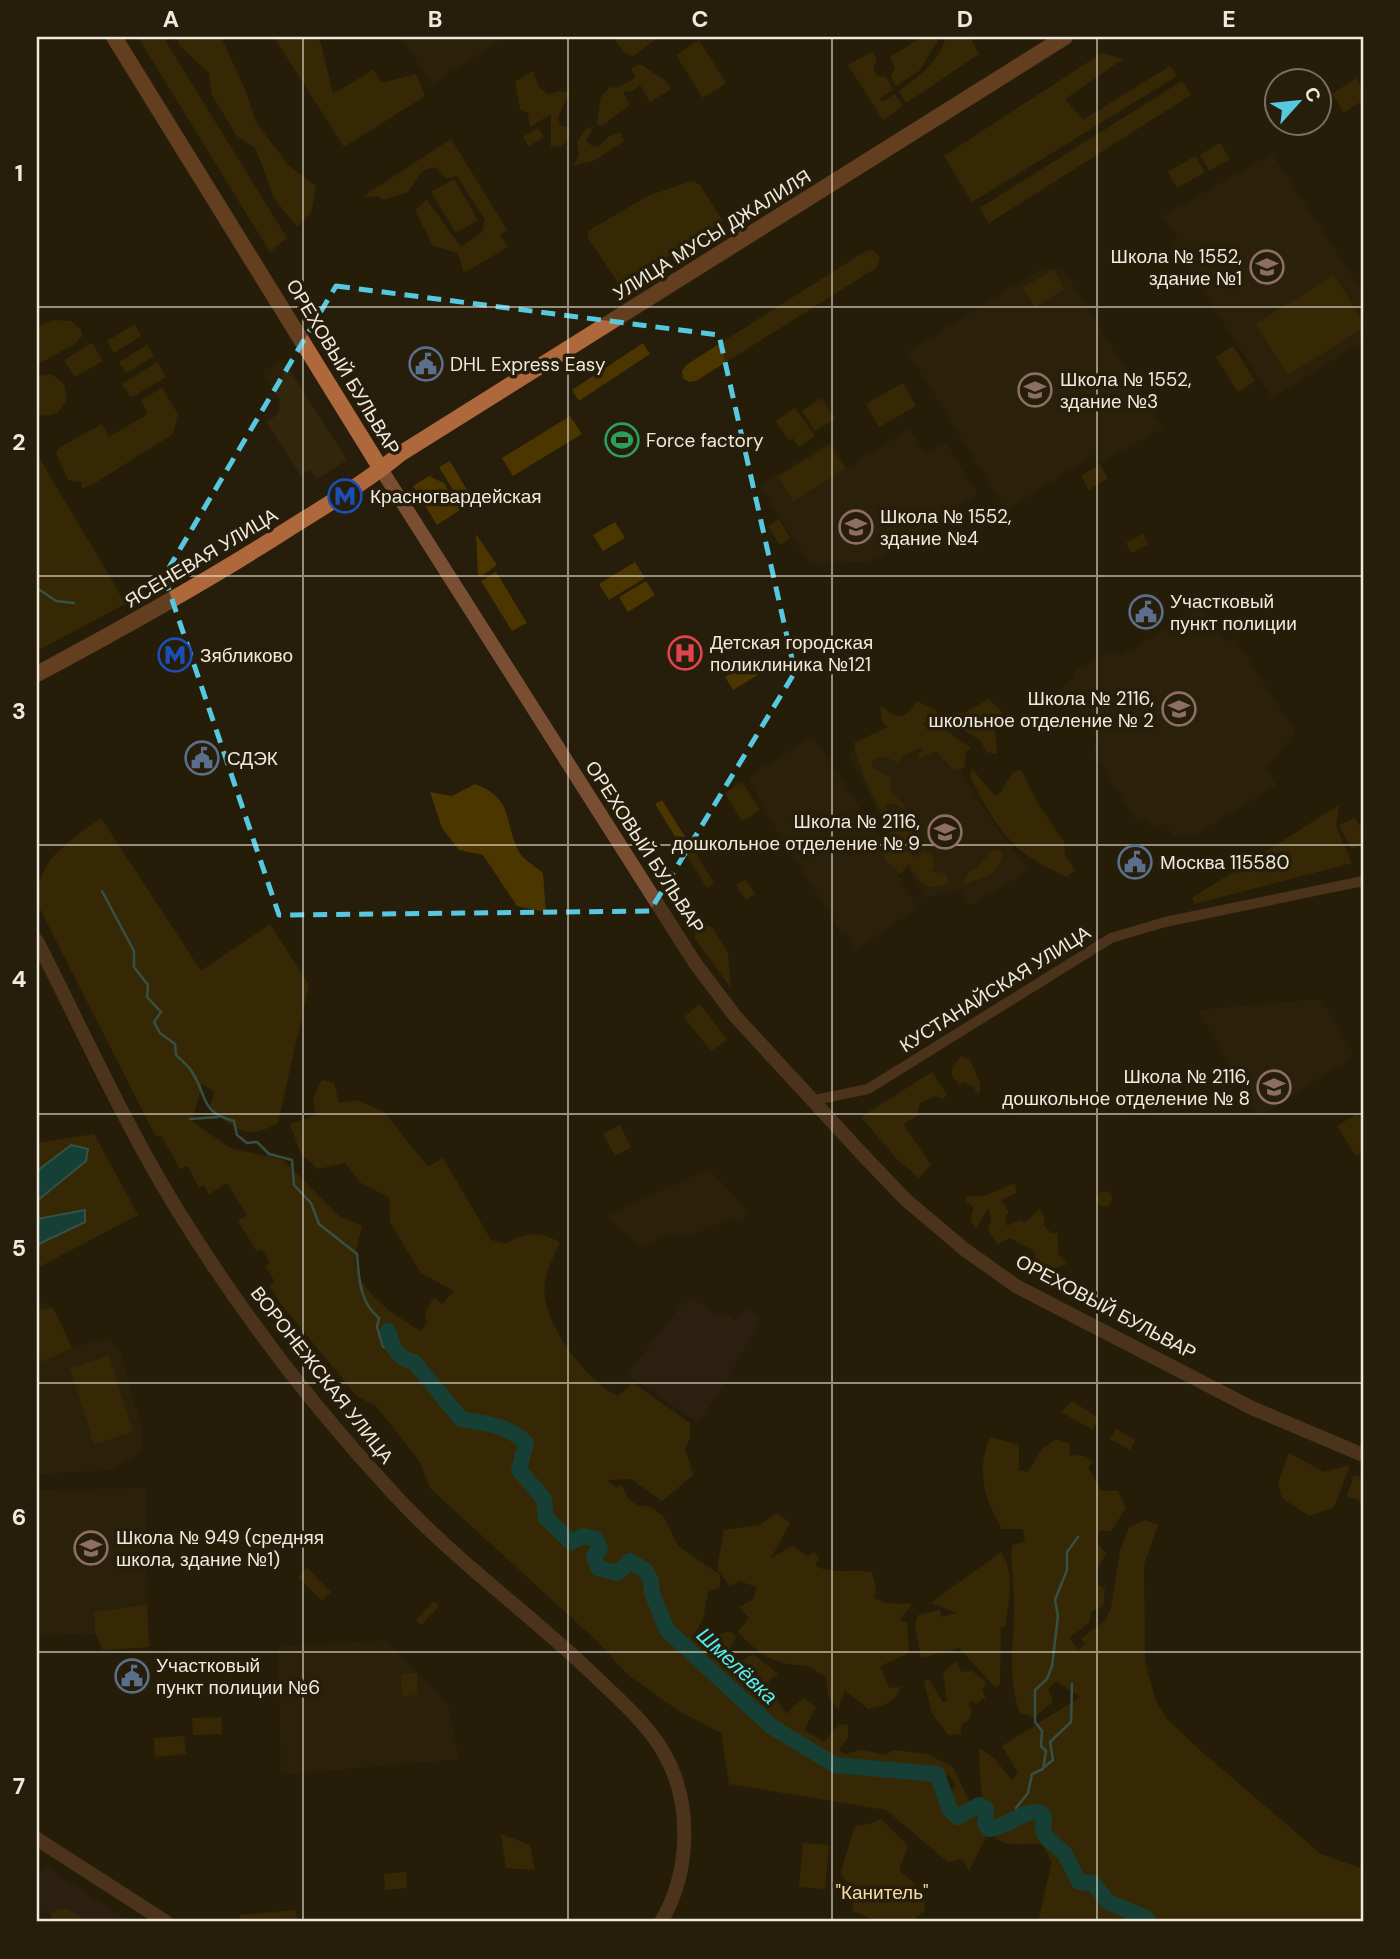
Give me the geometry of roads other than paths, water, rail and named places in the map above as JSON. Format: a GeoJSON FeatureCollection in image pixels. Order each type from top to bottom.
{"type":"FeatureCollection","features":[{"type":"Feature","properties":{"kind":"main road","name":"ОРЕХОВЫЙ БУЛЬВАР"},"geometry":{"type":"LineString","coordinates":[[114,37],[381,469]]}},
{"type":"Feature","properties":{"kind":"main road","name":"УЛИЦА МУСЫ ДЖАЛИЛЯ"},"geometry":{"type":"LineString","coordinates":[[381,469],[400,454],[1065,37]]}},
{"type":"Feature","properties":{"kind":"main road","name":"ЯСЕНЕВАЯ УЛИЦА"},"geometry":{"type":"LineString","coordinates":[[37,674],[163,607],[381,469]]}},
{"type":"Feature","properties":{"kind":"street","name":"ОРЕХОВЫЙ БУЛЬВАР"},"geometry":{"type":"LineString","coordinates":[[381,469],[677,936],[735,1016],[906,1200],[1005,1278],[1252,1408],[1363,1455]]}},
{"type":"Feature","properties":{"kind":"street","name":"КУСТАНАЙСКАЯ УЛИЦА"},"geometry":{"type":"LineString","coordinates":[[815,1100],[868,1089],[1111,939],[1165,922],[1363,881]]}},
{"type":"Feature","properties":{"kind":"street","name":"ВОРОНЕЖСКАЯ УЛИЦА"},"geometry":{"type":"LineString","coordinates":[[37,941],[177,1209],[234,1295],[311,1398],[422,1525],[575,1657],[650,1732],[665,1755],[678,1786],[684,1816],[684,1845],[674,1890],[660,1922]]}},
{"type":"Feature","properties":{"kind":"street"},"geometry":{"type":"LineString","coordinates":[[37,1839],[166,1922]]}},
{"type":"Feature","properties":{"kind":"water"},"geometry":{"type":"Polygon","coordinates":[[[71,1145],[88,1149],[86,1161],[37,1201],[37,1171],[71,1145]]]}},
{"type":"Feature","properties":{"kind":"water"},"geometry":{"type":"Polygon","coordinates":[[[85,1210],[85,1222],[37,1245],[37,1219],[85,1210]]]}},
{"type":"Feature","properties":{"kind":"waterway"},"geometry":{"type":"LineString","coordinates":[[37,588],[56,601],[74,603]]}},
{"type":"Feature","properties":{"kind":"waterway"},"geometry":{"type":"LineString","coordinates":[[102,891],[134,951],[134,967],[148,985],[147,997],[161,1012],[154,1022],[160,1033],[175,1044],[176,1055],[191,1070],[210,1108],[234,1121],[237,1135],[247,1143],[257,1142],[269,1154],[292,1160],[294,1185],[311,1203],[319,1224],[357,1254],[364,1297],[372,1312],[379,1318],[377,1327],[383,1347],[392,1347]]}},
{"type":"Feature","properties":{"kind":"waterway"},"geometry":{"type":"LineString","coordinates":[[190,1119],[218,1117]]}},
{"type":"Feature","properties":{"kind":"waterway","name":"Шмелёвка"},"geometry":{"type":"LineString","coordinates":[[388,1331],[396,1351],[403,1358],[414,1362],[461,1419],[504,1428],[526,1443],[519,1470],[544,1499],[546,1518],[571,1542],[584,1536],[596,1539],[600,1549],[594,1556],[598,1568],[617,1573],[630,1561],[645,1570],[667,1630],[772,1727],[835,1765],[937,1774],[950,1810],[958,1817],[979,1805],[986,1809],[985,1824],[989,1829],[1026,1814],[1039,1812],[1044,1816],[1043,1831],[1065,1854],[1079,1882],[1093,1883],[1108,1902],[1144,1917],[1149,1922]]}},
{"type":"Feature","properties":{"kind":"waterway"},"geometry":{"type":"LineString","coordinates":[[1019,1815],[1016,1808],[1028,1793],[1032,1774],[1043,1769],[1046,1751],[1041,1746],[1042,1731],[1035,1722],[1035,1690],[1047,1679],[1052,1666],[1058,1616],[1055,1600],[1067,1570],[1067,1552],[1078,1537]]}},
{"type":"Feature","properties":{"kind":"waterway"},"geometry":{"type":"LineString","coordinates":[[1043,1768],[1053,1760],[1050,1742],[1071,1722],[1072,1684]]}},
{"type":"Feature","properties":{"kind":"place","name":"Школа № 1552, здание №1"},"geometry":{"type":"Point","coordinates":[1267,267]}},
{"type":"Feature","properties":{"kind":"place","name":"DHL Express Easy"},"geometry":{"type":"Point","coordinates":[426,364]}},
{"type":"Feature","properties":{"kind":"place","name":"Школа № 1552, здание №3"},"geometry":{"type":"Point","coordinates":[1035,390]}},
{"type":"Feature","properties":{"kind":"place","name":"Force factory"},"geometry":{"type":"Point","coordinates":[622,440]}},
{"type":"Feature","properties":{"kind":"place","name":"Красногвардейская"},"geometry":{"type":"Point","coordinates":[345,496]}},
{"type":"Feature","properties":{"kind":"place","name":"Школа № 1552, здание №4"},"geometry":{"type":"Point","coordinates":[856,527]}},
{"type":"Feature","properties":{"kind":"place","name":"Участковый пункт полиции"},"geometry":{"type":"Point","coordinates":[1146,612]}},
{"type":"Feature","properties":{"kind":"place","name":"Детская городская поликлиника №121"},"geometry":{"type":"Point","coordinates":[685,653]}},
{"type":"Feature","properties":{"kind":"place","name":"Зябликово"},"geometry":{"type":"Point","coordinates":[175,655]}},
{"type":"Feature","properties":{"kind":"place","name":"Школа № 2116, школьное отделение № 2"},"geometry":{"type":"Point","coordinates":[1179,709]}},
{"type":"Feature","properties":{"kind":"place","name":"СДЭК"},"geometry":{"type":"Point","coordinates":[202,758]}},
{"type":"Feature","properties":{"kind":"place","name":"Школа № 2116, дошкольное отделение № 9"},"geometry":{"type":"Point","coordinates":[945,832]}},
{"type":"Feature","properties":{"kind":"place","name":"Москва 115580"},"geometry":{"type":"Point","coordinates":[1135,862]}},
{"type":"Feature","properties":{"kind":"place","name":"Школа № 2116, дошкольное отделение № 8"},"geometry":{"type":"Point","coordinates":[1274,1087]}},
{"type":"Feature","properties":{"kind":"place","name":"Школа № 949 (средняя школа, здание №1)"},"geometry":{"type":"Point","coordinates":[91,1548]}},
{"type":"Feature","properties":{"kind":"place","name":"Участковый пункт полиции №6"},"geometry":{"type":"Point","coordinates":[132,1676]}},
{"type":"Feature","properties":{"kind":"park label","name":"\"Канитель\""},"geometry":{"type":"Point","coordinates":[882,1892]}}]}
